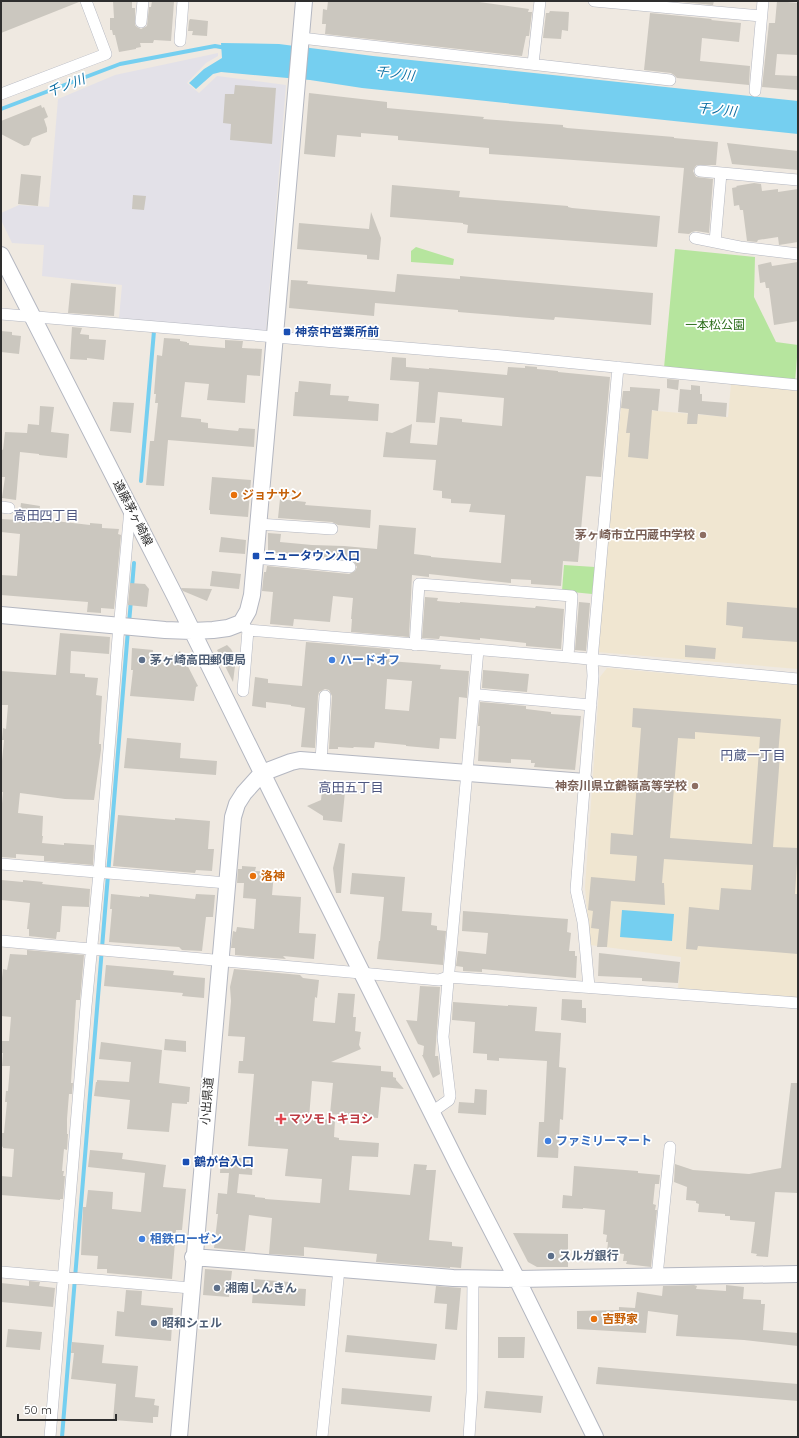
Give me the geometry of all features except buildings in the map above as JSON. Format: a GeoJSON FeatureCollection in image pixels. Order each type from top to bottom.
{"type":"FeatureCollection","features":[{"type":"Feature","properties":{"kind":"street"},"geometry":{"type":"LineString","coordinates":[[1,94],[106,54],[86,1]]}},
{"type":"Feature","properties":{"kind":"street"},"geometry":{"type":"LineString","coordinates":[[141,22],[143,1]]}},
{"type":"Feature","properties":{"kind":"street"},"geometry":{"type":"LineString","coordinates":[[180,41],[183,1]]}},
{"type":"Feature","properties":{"kind":"street"},"geometry":{"type":"LineString","coordinates":[[243,691],[245,626],[252,595],[276,337],[304,1]]}},
{"type":"Feature","properties":{"kind":"street"},"geometry":{"type":"LineString","coordinates":[[533,64],[540,1]]}},
{"type":"Feature","properties":{"kind":"street"},"geometry":{"type":"LineString","coordinates":[[594,1],[761,16]]}},
{"type":"Feature","properties":{"kind":"street"},"geometry":{"type":"LineString","coordinates":[[755,91],[763,1]]}},
{"type":"Feature","properties":{"kind":"street"},"geometry":{"type":"LineString","coordinates":[[301,40],[670,80]]}},
{"type":"Feature","properties":{"kind":"street"},"geometry":{"type":"LineString","coordinates":[[700,171],[798,180]]}},
{"type":"Feature","properties":{"kind":"street"},"geometry":{"type":"LineString","coordinates":[[715,242],[721,173]]}},
{"type":"Feature","properties":{"kind":"street"},"geometry":{"type":"LineString","coordinates":[[695,238],[740,247],[798,254]]}},
{"type":"Feature","properties":{"kind":"street","name":"遠藤茅ヶ崎線"},"geometry":{"type":"LineString","coordinates":[[1,255],[175,596],[361,973],[517,1279],[595,1437]]}},
{"type":"Feature","properties":{"kind":"street"},"geometry":{"type":"LineString","coordinates":[[1,314],[618,367],[798,386]]}},
{"type":"Feature","properties":{"kind":"street"},"geometry":{"type":"LineString","coordinates":[[589,987],[582,922],[576,890],[591,705],[593,676],[592,660],[618,367]]}},
{"type":"Feature","properties":{"kind":"street"},"geometry":{"type":"LineString","coordinates":[[50,1437],[69,1278],[104,873],[123,624],[130,509]]}},
{"type":"Feature","properties":{"kind":"street"},"geometry":{"type":"LineString","coordinates":[[258,524],[332,529]]}},
{"type":"Feature","properties":{"kind":"street"},"geometry":{"type":"LineString","coordinates":[[255,558],[350,567]]}},
{"type":"Feature","properties":{"kind":"street"},"geometry":{"type":"LineString","coordinates":[[415,645],[419,584],[503,590],[572,596],[568,657]]}},
{"type":"Feature","properties":{"kind":"street"},"geometry":{"type":"LineString","coordinates":[[1,615],[123,624],[192,631],[245,626],[415,645],[568,657],[798,679]]}},
{"type":"Feature","properties":{"kind":"street"},"geometry":{"type":"LineString","coordinates":[[432,1112],[449,1100],[450,1096],[443,1036],[478,650]]}},
{"type":"Feature","properties":{"kind":"street"},"geometry":{"type":"LineString","coordinates":[[480,695],[591,705]]}},
{"type":"Feature","properties":{"kind":"street"},"geometry":{"type":"LineString","coordinates":[[321,761],[325,696]]}},
{"type":"Feature","properties":{"kind":"street"},"geometry":{"type":"LineString","coordinates":[[262,773],[300,760],[585,782]]}},
{"type":"Feature","properties":{"kind":"street","name":"小出県道"},"geometry":{"type":"LineString","coordinates":[[179,1437],[233,817],[237,804],[244,793],[262,773]]}},
{"type":"Feature","properties":{"kind":"street"},"geometry":{"type":"LineString","coordinates":[[1,864],[227,883]]}},
{"type":"Feature","properties":{"kind":"street"},"geometry":{"type":"LineString","coordinates":[[1,941],[439,980],[448,977],[798,1003]]}},
{"type":"Feature","properties":{"kind":"street"},"geometry":{"type":"LineString","coordinates":[[658,1276],[670,1147]]}},
{"type":"Feature","properties":{"kind":"street"},"geometry":{"type":"LineString","coordinates":[[194,1257],[453,1278],[517,1279],[798,1274]]}},
{"type":"Feature","properties":{"kind":"street"},"geometry":{"type":"LineString","coordinates":[[322,1437],[339,1269]]}},
{"type":"Feature","properties":{"kind":"street"},"geometry":{"type":"LineString","coordinates":[[1,1272],[191,1288]]}},
{"type":"Feature","properties":{"kind":"street"},"geometry":{"type":"LineString","coordinates":[[469,1437],[472,1392],[473,1278]]}},
{"type":"Feature","properties":{"kind":"shaded area"},"geometry":{"type":"Polygon","coordinates":[[[218,53],[218,56],[206,63],[187,83],[199,93],[217,76],[286,85],[266,331],[119,318],[122,285],[42,276],[44,245],[12,243],[1,220],[1,213],[19,205],[49,207],[58,99],[115,75],[218,53]]]}},
{"type":"Feature","properties":{"kind":"shaded area","name":"茅ヶ崎市立円蔵中学校"},"geometry":{"type":"Polygon","coordinates":[[[731,384],[798,390],[798,669],[597,652],[621,408],[728,417],[731,384]]]}},
{"type":"Feature","properties":{"kind":"shaded area","name":"神奈川県立鶴嶺高等学校"},"geometry":{"type":"Polygon","coordinates":[[[607,668],[798,685],[798,998],[678,988],[681,957],[590,945],[585,887],[600,677],[607,668]]]}},
{"type":"Feature","properties":{"kind":"green space"},"geometry":{"type":"Polygon","coordinates":[[[416,247],[454,259],[453,265],[411,262],[411,251],[416,247]]]}},
{"type":"Feature","properties":{"kind":"green space","name":"一本松公園"},"geometry":{"type":"Polygon","coordinates":[[[675,249],[755,257],[754,297],[776,342],[798,345],[795,382],[664,368],[675,249]]]}},
{"type":"Feature","properties":{"kind":"green space"},"geometry":{"type":"Polygon","coordinates":[[[564,565],[595,567],[592,594],[562,591],[564,565]]]}},
{"type":"Feature","properties":{"kind":"water"},"geometry":{"type":"Polygon","coordinates":[[[221,43],[279,44],[373,56],[798,101],[798,134],[362,88],[310,80],[221,72],[213,74],[196,89],[189,83],[204,69],[222,58],[221,43]]]}},
{"type":"Feature","properties":{"kind":"water"},"geometry":{"type":"Polygon","coordinates":[[[622,910],[674,914],[672,941],[620,937],[622,910]]]}},
{"type":"Feature","properties":{"kind":"waterway","name":"千ノ川"},"geometry":{"type":"LineString","coordinates":[[1,109],[120,64],[215,46],[226,48]]}},
{"type":"Feature","properties":{"kind":"waterway"},"geometry":{"type":"LineString","coordinates":[[141,481],[154,331]]}},
{"type":"Feature","properties":{"kind":"waterway"},"geometry":{"type":"LineString","coordinates":[[132,587],[134,563]]}},
{"type":"Feature","properties":{"kind":"waterway"},"geometry":{"type":"LineString","coordinates":[[129,623],[131,600]]}},
{"type":"Feature","properties":{"kind":"waterway"},"geometry":{"type":"LineString","coordinates":[[62,1437],[128,630]]}},
{"type":"Feature","properties":{"kind":"place","name":"神奈中営業所前"},"geometry":{"type":"Point","coordinates":[287,332]}},
{"type":"Feature","properties":{"kind":"place","name":"ジョナサン"},"geometry":{"type":"Point","coordinates":[234,495]}},
{"type":"Feature","properties":{"kind":"place","name":"茅ヶ崎市立円蔵中学校"},"geometry":{"type":"Point","coordinates":[703,535]}},
{"type":"Feature","properties":{"kind":"place","name":"ニュータウン入口"},"geometry":{"type":"Point","coordinates":[256,556]}},
{"type":"Feature","properties":{"kind":"place","name":"茅ヶ崎高田郵便局"},"geometry":{"type":"Point","coordinates":[142,660]}},
{"type":"Feature","properties":{"kind":"place","name":"ハードオフ"},"geometry":{"type":"Point","coordinates":[332,660]}},
{"type":"Feature","properties":{"kind":"place","name":"神奈川県立鶴嶺高等学校"},"geometry":{"type":"Point","coordinates":[695,786]}},
{"type":"Feature","properties":{"kind":"place","name":"洛神"},"geometry":{"type":"Point","coordinates":[253,876]}},
{"type":"Feature","properties":{"kind":"place","name":"マツモトキヨシ"},"geometry":{"type":"Point","coordinates":[281,1119]}},
{"type":"Feature","properties":{"kind":"place","name":"ファミリーマート"},"geometry":{"type":"Point","coordinates":[548,1141]}},
{"type":"Feature","properties":{"kind":"place","name":"鶴が台入口"},"geometry":{"type":"Point","coordinates":[186,1162]}},
{"type":"Feature","properties":{"kind":"place","name":"相鉄ローゼン"},"geometry":{"type":"Point","coordinates":[142,1239]}},
{"type":"Feature","properties":{"kind":"place","name":"スルガ銀行"},"geometry":{"type":"Point","coordinates":[551,1256]}},
{"type":"Feature","properties":{"kind":"place","name":"湘南しんきん"},"geometry":{"type":"Point","coordinates":[217,1288]}},
{"type":"Feature","properties":{"kind":"place","name":"吉野家"},"geometry":{"type":"Point","coordinates":[594,1319]}},
{"type":"Feature","properties":{"kind":"place","name":"昭和シェル"},"geometry":{"type":"Point","coordinates":[154,1323]}},
{"type":"Feature","properties":{"kind":"district","name":"高田四丁目"},"geometry":{"type":"Point","coordinates":[46,515]}},
{"type":"Feature","properties":{"kind":"district","name":"円蔵一丁目"},"geometry":{"type":"Point","coordinates":[753,755]}},
{"type":"Feature","properties":{"kind":"district","name":"高田五丁目"},"geometry":{"type":"Point","coordinates":[351,787]}}]}
